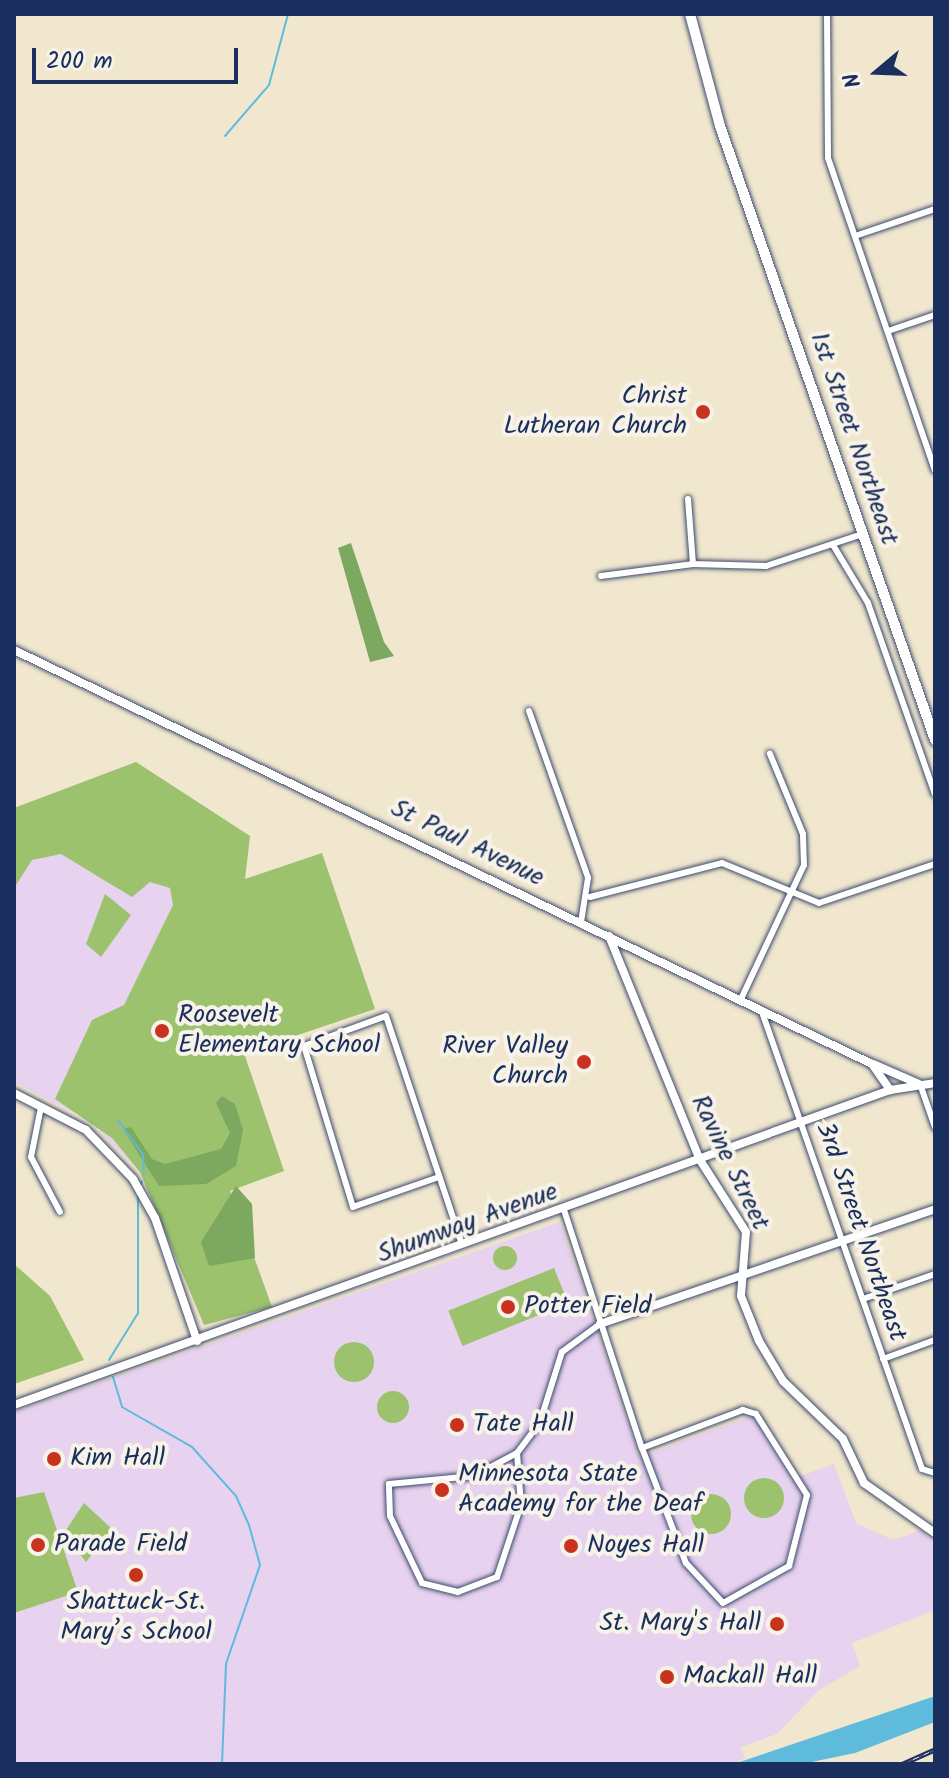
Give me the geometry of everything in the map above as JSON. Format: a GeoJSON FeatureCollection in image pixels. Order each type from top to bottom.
{"type":"FeatureCollection","features":[{"type":"Feature","properties":{"kind":"main road","name":"1st Street Northeast"},"geometry":{"type":"LineString","coordinates":[[690,14],[729,152],[935,740]]}},
{"type":"Feature","properties":{"kind":"street"},"geometry":{"type":"LineString","coordinates":[[827,14],[826,146],[935,470]]}},
{"type":"Feature","properties":{"kind":"street"},"geometry":{"type":"LineString","coordinates":[[855,236],[935,209]]}},
{"type":"Feature","properties":{"kind":"street"},"geometry":{"type":"LineString","coordinates":[[888,331],[935,315]]}},
{"type":"Feature","properties":{"kind":"street"},"geometry":{"type":"LineString","coordinates":[[688,499],[693,564]]}},
{"type":"Feature","properties":{"kind":"street"},"geometry":{"type":"LineString","coordinates":[[601,576],[693,564],[766,566],[863,534]]}},
{"type":"Feature","properties":{"kind":"street"},"geometry":{"type":"LineString","coordinates":[[833,545],[868,603],[935,794]]}},
{"type":"Feature","properties":{"kind":"street","name":"St Paul Avenue"},"geometry":{"type":"LineString","coordinates":[[14,650],[761,1008],[872,1064],[890,1090]]}},
{"type":"Feature","properties":{"kind":"street"},"geometry":{"type":"LineString","coordinates":[[529,711],[590,897],[581,922]]}},
{"type":"Feature","properties":{"kind":"street"},"geometry":{"type":"LineString","coordinates":[[741,999],[793,895],[804,865],[803,834],[770,754]]}},
{"type":"Feature","properties":{"kind":"street"},"geometry":{"type":"LineString","coordinates":[[590,897],[722,863],[793,895],[825,902],[935,864]]}},
{"type":"Feature","properties":{"kind":"street","name":"Ravine Street"},"geometry":{"type":"LineString","coordinates":[[609,936],[700,1160],[746,1232],[744,1309],[783,1381],[832,1425],[874,1494],[935,1533]]}},
{"type":"Feature","properties":{"kind":"street","name":"3rd Street Northeast"},"geometry":{"type":"LineString","coordinates":[[761,1008],[922,1469],[935,1473]]}},
{"type":"Feature","properties":{"kind":"street"},"geometry":{"type":"LineString","coordinates":[[439,1177],[353,1207],[304,1046],[386,1016],[463,1247]]}},
{"type":"Feature","properties":{"kind":"street"},"geometry":{"type":"LineString","coordinates":[[872,1064],[920,1084],[935,1127]]}},
{"type":"Feature","properties":{"kind":"street","name":"Shumway Avenue"},"geometry":{"type":"LineString","coordinates":[[14,1405],[463,1247],[890,1090],[935,1083]]}},
{"type":"Feature","properties":{"kind":"street"},"geometry":{"type":"LineString","coordinates":[[14,1093],[86,1130],[133,1179],[155,1218],[197,1341]]}},
{"type":"Feature","properties":{"kind":"street"},"geometry":{"type":"LineString","coordinates":[[41,1107],[31,1157],[60,1212]]}},
{"type":"Feature","properties":{"kind":"street"},"geometry":{"type":"LineString","coordinates":[[517,1453],[521,1505],[497,1577],[458,1592],[422,1583],[385,1490],[398,1481],[474,1476],[517,1453],[540,1422],[562,1352],[600,1324],[935,1209]]}},
{"type":"Feature","properties":{"kind":"street"},"geometry":{"type":"LineString","coordinates":[[564,1210],[642,1448],[686,1563],[723,1603],[789,1566],[805,1525],[807,1495],[767,1428],[743,1410],[642,1448]]}},
{"type":"Feature","properties":{"kind":"street"},"geometry":{"type":"LineString","coordinates":[[863,1299],[935,1274]]}},
{"type":"Feature","properties":{"kind":"street"},"geometry":{"type":"LineString","coordinates":[[883,1359],[935,1340]]}},
{"type":"Feature","properties":{"kind":"street"},"geometry":{"type":"LineString","coordinates":[[502,1462],[518,1474]]}},
{"type":"Feature","properties":{"kind":"shaded area","name":"Roosevelt Elementary School"},"geometry":{"type":"Polygon","coordinates":[[[136,762],[250,836],[245,879],[322,853],[375,1009],[244,1053],[284,1171],[231,1190],[272,1307],[204,1325],[140,1172],[91,1121],[14,1082],[14,808],[136,762]]]}},
{"type":"Feature","properties":{"kind":"shaded area"},"geometry":{"type":"Polygon","coordinates":[[[560,1222],[640,1457],[756,1414],[797,1477],[834,1464],[856,1523],[893,1540],[921,1530],[935,1544],[935,1610],[852,1643],[860,1666],[819,1690],[777,1734],[741,1747],[745,1758],[734,1764],[14,1764],[14,1412],[560,1222]]]}},
{"type":"Feature","properties":{"kind":"green space"},"geometry":{"type":"Polygon","coordinates":[[[351,543],[384,642],[394,656],[370,662],[338,548],[351,543]]]}},
{"type":"Feature","properties":{"kind":"green space","name":"Roosevelt Elementary School"},"geometry":{"type":"Polygon","coordinates":[[[136,762],[250,836],[245,879],[322,853],[375,1009],[244,1053],[284,1171],[230,1191],[272,1307],[204,1325],[140,1172],[112,1138],[55,1099],[92,1020],[124,1005],[173,905],[170,888],[150,882],[132,897],[61,854],[32,860],[14,888],[14,808],[136,762]]]}},
{"type":"Feature","properties":{"kind":"green space"},"geometry":{"type":"Polygon","coordinates":[[[105,894],[131,915],[101,957],[86,944],[105,894]]]}},
{"type":"Feature","properties":{"kind":"green space"},"geometry":{"type":"Polygon","coordinates":[[[222,1096],[235,1104],[243,1130],[236,1166],[206,1184],[159,1186],[123,1129],[131,1127],[152,1159],[165,1164],[221,1149],[230,1133],[216,1103],[222,1096]]]}},
{"type":"Feature","properties":{"kind":"green space"},"geometry":{"type":"Polygon","coordinates":[[[236,1186],[252,1204],[255,1258],[209,1266],[201,1242],[236,1186]]]}},
{"type":"Feature","properties":{"kind":"green space"},"geometry":{"type":"Polygon","coordinates":[[[505,1246],[514,1249],[517,1258],[514,1267],[505,1270],[496,1267],[493,1258],[496,1249],[505,1246]]]}},
{"type":"Feature","properties":{"kind":"green space"},"geometry":{"type":"Polygon","coordinates":[[[14,1264],[50,1296],[84,1360],[14,1384],[14,1264]]]}},
{"type":"Feature","properties":{"kind":"green space","name":"Potter Field"},"geometry":{"type":"Polygon","coordinates":[[[554,1268],[568,1303],[463,1346],[448,1311],[554,1268]]]}},
{"type":"Feature","properties":{"kind":"green space"},"geometry":{"type":"Polygon","coordinates":[[[354,1342],[368,1348],[374,1362],[368,1376],[354,1382],[340,1376],[334,1362],[340,1348],[354,1342]]]}},
{"type":"Feature","properties":{"kind":"green space"},"geometry":{"type":"Polygon","coordinates":[[[393,1391],[404,1396],[409,1407],[404,1418],[393,1423],[382,1418],[377,1407],[382,1396],[393,1391]]]}},
{"type":"Feature","properties":{"kind":"green space"},"geometry":{"type":"Polygon","coordinates":[[[764,1478],[778,1484],[784,1498],[778,1512],[764,1518],[750,1512],[744,1498],[750,1484],[764,1478]]]}},
{"type":"Feature","properties":{"kind":"green space","name":"Parade Field"},"geometry":{"type":"Polygon","coordinates":[[[44,1492],[78,1592],[14,1613],[14,1498],[44,1492]]]}},
{"type":"Feature","properties":{"kind":"green space"},"geometry":{"type":"Polygon","coordinates":[[[711,1494],[725,1500],[731,1514],[725,1528],[711,1534],[697,1528],[691,1514],[697,1500],[711,1494]]]}},
{"type":"Feature","properties":{"kind":"green space"},"geometry":{"type":"Polygon","coordinates":[[[84,1503],[112,1529],[86,1562],[64,1533],[84,1503]]]}},
{"type":"Feature","properties":{"kind":"water"},"geometry":{"type":"Polygon","coordinates":[[[935,1696],[935,1722],[855,1753],[802,1764],[734,1764],[935,1696]]]}},
{"type":"Feature","properties":{"kind":"waterway"},"geometry":{"type":"LineString","coordinates":[[225,136],[269,85],[288,14]]}},
{"type":"Feature","properties":{"kind":"waterway"},"geometry":{"type":"LineString","coordinates":[[118,1120],[143,1155],[144,1173]]}},
{"type":"Feature","properties":{"kind":"waterway"},"geometry":{"type":"LineString","coordinates":[[109,1360],[138,1313],[138,1192]]}},
{"type":"Feature","properties":{"kind":"waterway"},"geometry":{"type":"LineString","coordinates":[[113,1377],[122,1407],[192,1447],[236,1496],[249,1525],[260,1565],[226,1664],[222,1764]]}},
{"type":"Feature","properties":{"kind":"railway"},"geometry":{"type":"LineString","coordinates":[[902,1764],[935,1749]]}},
{"type":"Feature","properties":{"kind":"place","name":"Christ Lutheran Church"},"geometry":{"type":"Point","coordinates":[703,412]}},
{"type":"Feature","properties":{"kind":"place","name":"Roosevelt Elementary School"},"geometry":{"type":"Point","coordinates":[162,1031]}},
{"type":"Feature","properties":{"kind":"place","name":"River Valley Church"},"geometry":{"type":"Point","coordinates":[584,1062]}},
{"type":"Feature","properties":{"kind":"place","name":"Potter Field"},"geometry":{"type":"Point","coordinates":[508,1307]}},
{"type":"Feature","properties":{"kind":"place","name":"Tate Hall"},"geometry":{"type":"Point","coordinates":[457,1425]}},
{"type":"Feature","properties":{"kind":"place","name":"Kim Hall"},"geometry":{"type":"Point","coordinates":[54,1459]}},
{"type":"Feature","properties":{"kind":"place","name":"Minnesota State Academy for the Deaf"},"geometry":{"type":"Point","coordinates":[442,1490]}},
{"type":"Feature","properties":{"kind":"place","name":"Parade Field"},"geometry":{"type":"Point","coordinates":[38,1545]}},
{"type":"Feature","properties":{"kind":"place","name":"Noyes Hall"},"geometry":{"type":"Point","coordinates":[571,1546]}},
{"type":"Feature","properties":{"kind":"place","name":"Shattuck-St. Mary’s School"},"geometry":{"type":"Point","coordinates":[136,1575]}},
{"type":"Feature","properties":{"kind":"place","name":"St. Mary's Hall"},"geometry":{"type":"Point","coordinates":[777,1624]}},
{"type":"Feature","properties":{"kind":"place","name":"Mackall Hall"},"geometry":{"type":"Point","coordinates":[667,1677]}}]}
